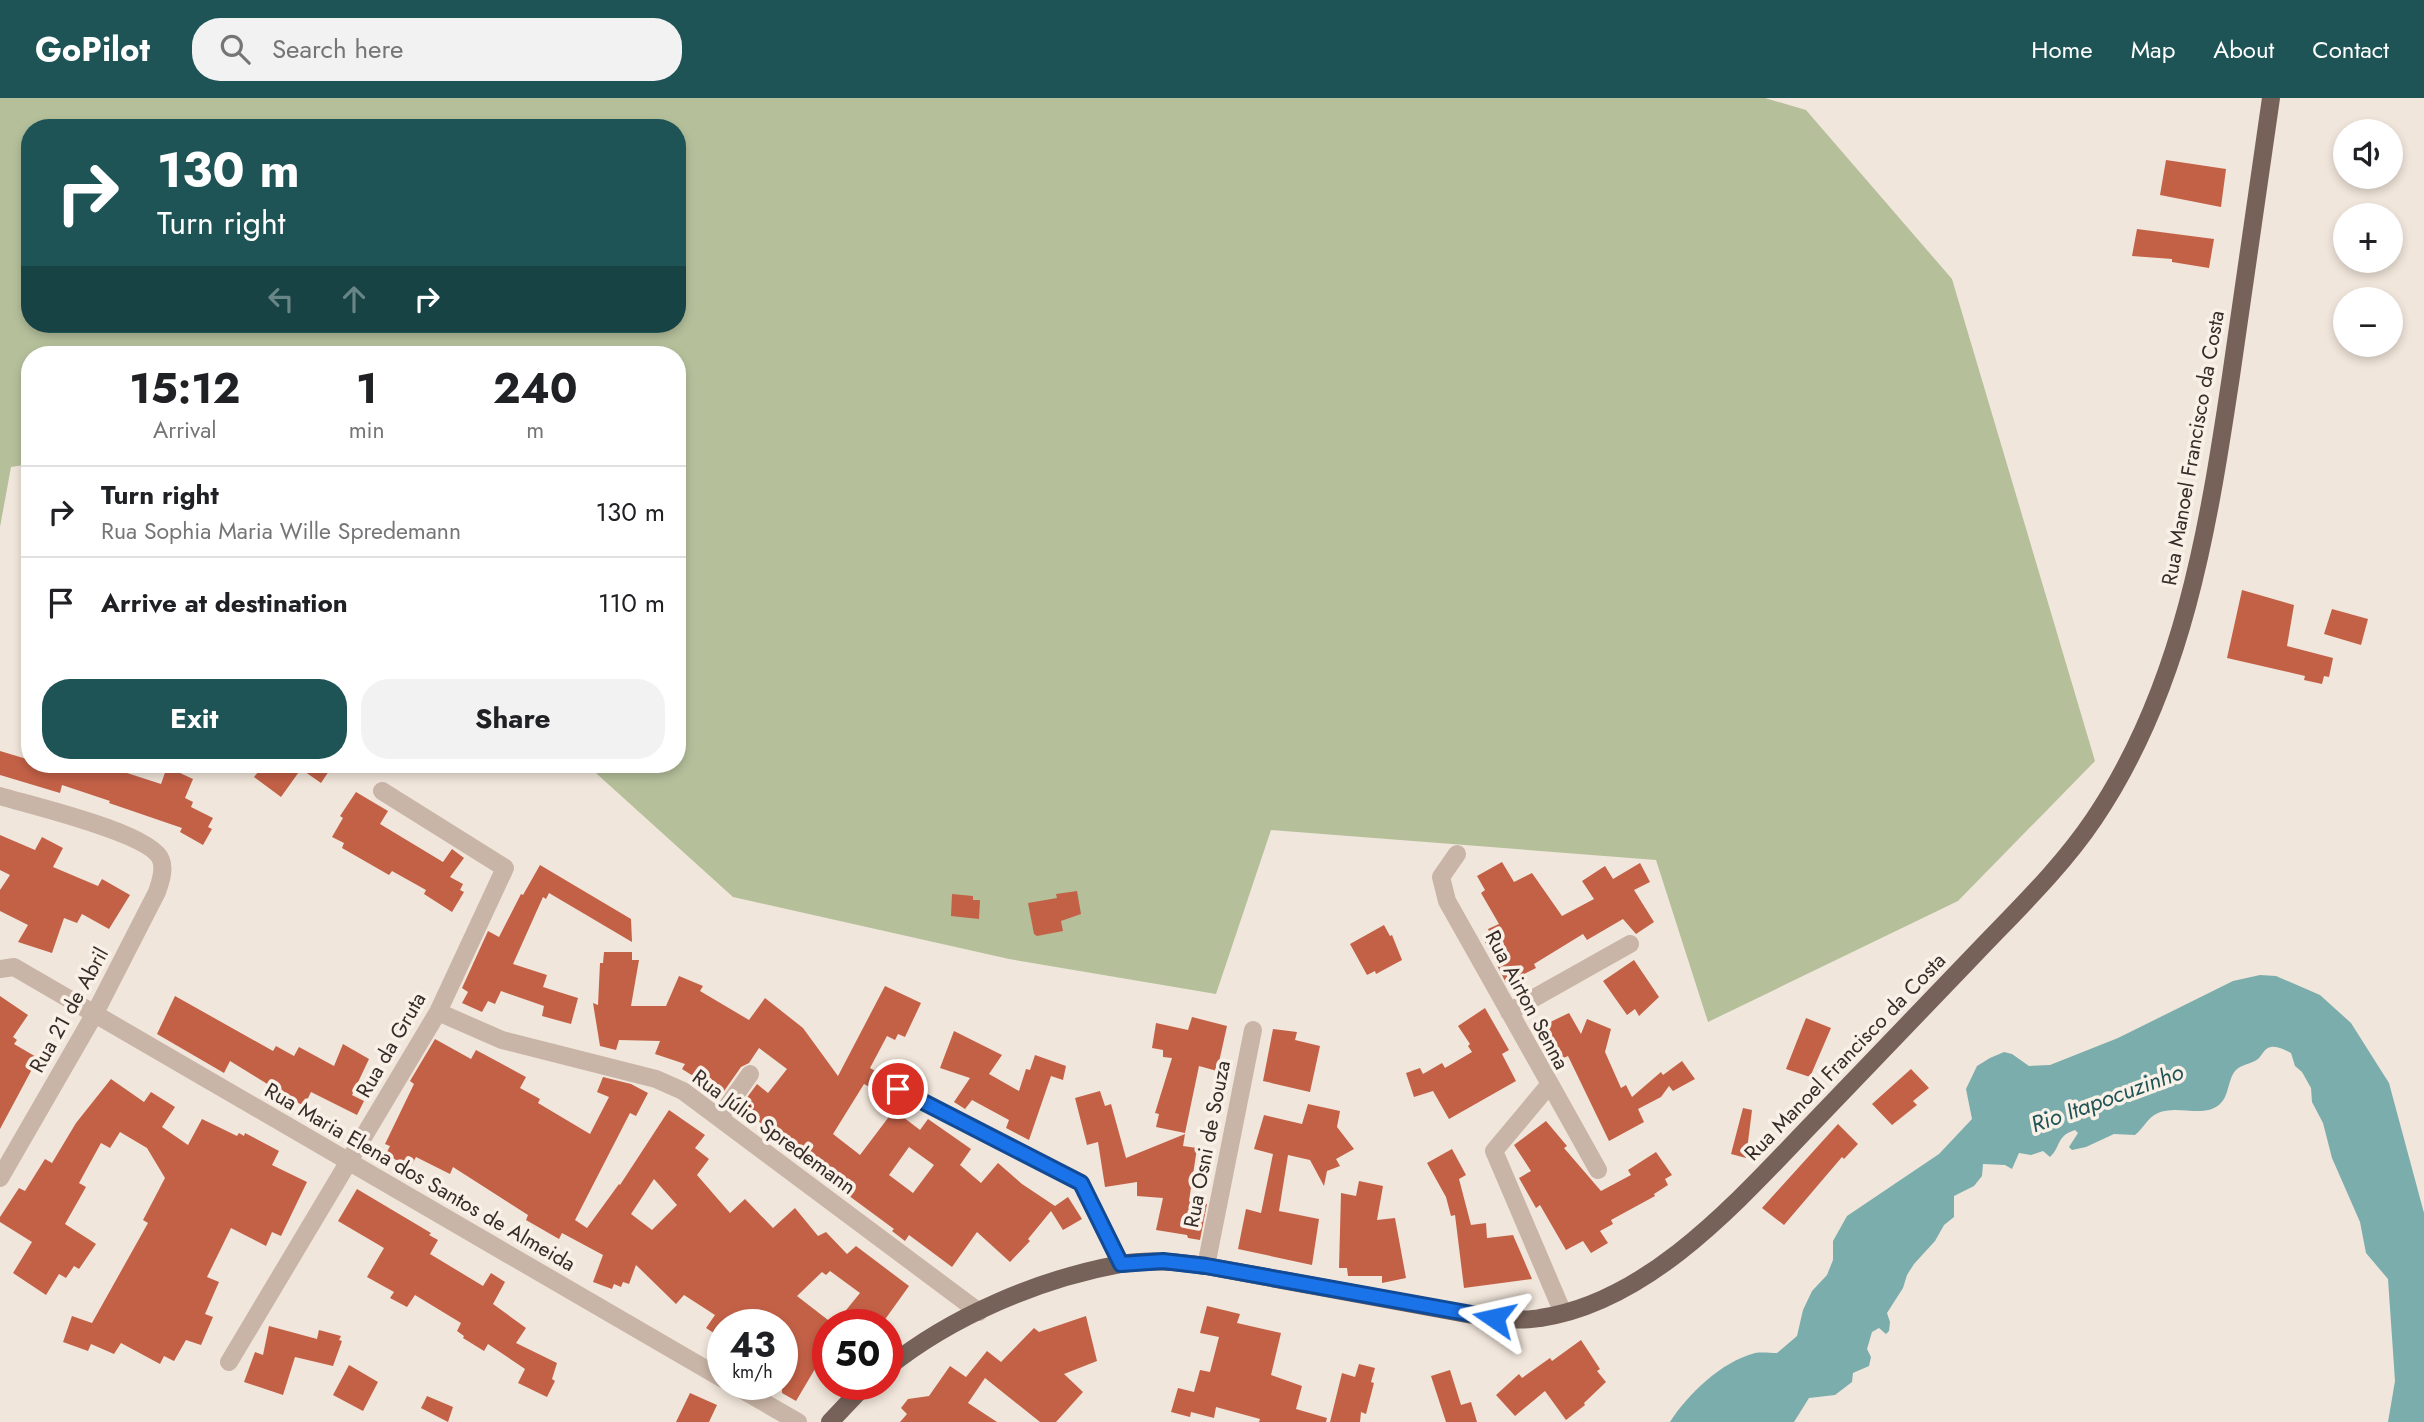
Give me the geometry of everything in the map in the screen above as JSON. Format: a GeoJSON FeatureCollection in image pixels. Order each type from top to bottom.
{"type":"FeatureCollection","features":[{"type":"Feature","properties":{"kind":"main road","name":"Rua Manoel Francisco da Costa"},"geometry":{"type":"LineString","coordinates":[[903,1357],[928,1339],[979,1311],[1036,1288],[1121,1264],[1163,1261],[1206,1266],[1494,1318],[1539,1319],[1608,1296],[1641,1278],[1708,1228],[1772,1165],[2023,903],[2092,822],[2109,796],[2152,710],[2192,597],[2213,489],[2272,98]]}},
{"type":"Feature","properties":{"kind":"main road"},"geometry":{"type":"LineString","coordinates":[[830,1422],[851,1400]]}},
{"type":"Feature","properties":{"kind":"street","name":"Rua da Gruta"},"geometry":{"type":"LineString","coordinates":[[229,1362],[438,1012],[505,868],[383,791]]}},
{"type":"Feature","properties":{"kind":"street","name":"Rua 21 de Abril"},"geometry":{"type":"LineString","coordinates":[[0,796],[121,832],[150,847],[161,859],[161,877],[157,892],[94,1015],[0,1178]]}},
{"type":"Feature","properties":{"kind":"street","name":"Rua Airton Senna"},"geometry":{"type":"LineString","coordinates":[[1457,854],[1441,877],[1447,901],[1550,1084],[1494,1151],[1563,1313]]}},
{"type":"Feature","properties":{"kind":"street"},"geometry":{"type":"LineString","coordinates":[[1509,1012],[1630,944]]}},
{"type":"Feature","properties":{"kind":"street","name":"Rua Maria Elena dos Santos de Almeida"},"geometry":{"type":"LineString","coordinates":[[0,970],[14,967],[707,1370]]}},
{"type":"Feature","properties":{"kind":"street","name":"Rua Júlio Spredemann"},"geometry":{"type":"LineString","coordinates":[[438,1012],[502,1040],[656,1079],[683,1091],[979,1311]]}},
{"type":"Feature","properties":{"kind":"street","name":"Rua Osni de Souza"},"geometry":{"type":"LineString","coordinates":[[1206,1266],[1253,1031]]}},
{"type":"Feature","properties":{"kind":"street"},"geometry":{"type":"LineString","coordinates":[[719,1118],[750,1074]]}},
{"type":"Feature","properties":{"kind":"street"},"geometry":{"type":"LineString","coordinates":[[1550,1084],[1598,1170]]}},
{"type":"Feature","properties":{"kind":"street"},"geometry":{"type":"LineString","coordinates":[[898,1089],[1081,1183],[1121,1264]]}},
{"type":"Feature","properties":{"kind":"street"},"geometry":{"type":"LineString","coordinates":[[760,1400],[798,1422]]}},
{"type":"Feature","properties":{"kind":"green space"},"geometry":{"type":"Polygon","coordinates":[[[0,98],[1765,98],[1806,110],[1952,279],[2095,761],[1958,901],[1708,1022],[1656,860],[1271,830],[1216,994],[1009,959],[733,897],[596,773],[686,773],[686,346],[21,346],[21,465],[11,467],[0,527],[0,98]]]}},
{"type":"Feature","properties":{"kind":"water","name":"Rio Itapocuzinho"},"geometry":{"type":"Polygon","coordinates":[[[2260,975],[2276,976],[2320,995],[2351,1023],[2389,1083],[2424,1213],[2424,1422],[2388,1422],[2395,1381],[2388,1279],[2366,1253],[2360,1222],[2332,1158],[2323,1123],[2312,1102],[2311,1088],[2302,1072],[2295,1066],[2291,1053],[2274,1047],[2266,1049],[2257,1060],[2235,1071],[2225,1098],[2213,1108],[2158,1113],[2135,1135],[2114,1134],[2086,1147],[2072,1150],[2069,1147],[2078,1133],[2075,1130],[2065,1135],[2050,1157],[2043,1151],[2031,1155],[2019,1153],[2012,1169],[2005,1165],[1983,1164],[1982,1176],[1974,1186],[1954,1196],[1954,1217],[1944,1225],[1935,1241],[1907,1275],[1903,1288],[1887,1313],[1889,1331],[1886,1334],[1879,1328],[1872,1332],[1867,1349],[1871,1357],[1869,1366],[1853,1373],[1852,1382],[1835,1395],[1809,1398],[1794,1422],[1670,1422],[1696,1390],[1718,1371],[1755,1353],[1777,1353],[1797,1336],[1803,1310],[1812,1291],[1827,1275],[1833,1260],[1833,1241],[1847,1216],[1939,1154],[1972,1119],[1966,1089],[1977,1066],[2004,1052],[2012,1054],[2029,1066],[2050,1065],[2118,1038],[2233,981],[2260,975]]]}},
{"type":"Feature","properties":{"kind":"building"},"geometry":{"type":"Polygon","coordinates":[[[2166,160],[2226,169],[2221,207],[2160,195],[2166,160]]]}},
{"type":"Feature","properties":{"kind":"building"},"geometry":{"type":"Polygon","coordinates":[[[2137,229],[2214,239],[2209,268],[2172,262],[2172,259],[2132,256],[2137,229]]]}},
{"type":"Feature","properties":{"kind":"building"},"geometry":{"type":"Polygon","coordinates":[[[2242,590],[2294,605],[2287,646],[2333,658],[2329,677],[2324,676],[2322,684],[2304,680],[2305,676],[2227,658],[2242,590]]]}},
{"type":"Feature","properties":{"kind":"building"},"geometry":{"type":"Polygon","coordinates":[[[2332,609],[2368,619],[2361,645],[2324,634],[2332,609]]]}},
{"type":"Feature","properties":{"kind":"building"},"geometry":{"type":"Polygon","coordinates":[[[0,751],[21,757],[21,773],[127,773],[161,784],[165,773],[180,773],[193,779],[185,798],[193,802],[191,807],[213,818],[208,827],[212,829],[203,845],[180,832],[182,828],[109,803],[110,801],[62,785],[60,793],[0,775],[0,751]]]}},
{"type":"Feature","properties":{"kind":"building"},"geometry":{"type":"Polygon","coordinates":[[[257,773],[298,773],[281,797],[254,777],[257,773]]]}},
{"type":"Feature","properties":{"kind":"building"},"geometry":{"type":"Polygon","coordinates":[[[307,773],[328,773],[321,783],[307,773]]]}},
{"type":"Feature","properties":{"kind":"building"},"geometry":{"type":"Polygon","coordinates":[[[356,792],[388,811],[380,824],[443,862],[452,849],[464,858],[450,877],[463,884],[460,890],[464,892],[452,912],[424,894],[426,890],[392,871],[389,875],[342,848],[344,843],[332,837],[343,818],[340,816],[356,792]]]}},
{"type":"Feature","properties":{"kind":"building"},"geometry":{"type":"Polygon","coordinates":[[[0,835],[35,850],[42,837],[63,848],[53,867],[98,886],[102,879],[130,895],[109,929],[82,914],[77,923],[64,918],[52,953],[18,942],[28,925],[0,911],[0,890],[10,875],[0,870],[0,835]]]}},
{"type":"Feature","properties":{"kind":"building"},"geometry":{"type":"Polygon","coordinates":[[[1502,862],[1514,882],[1532,873],[1562,916],[1594,899],[1582,881],[1605,866],[1613,879],[1640,863],[1650,882],[1634,890],[1654,922],[1636,934],[1623,919],[1587,940],[1583,934],[1534,964],[1536,968],[1506,983],[1485,942],[1492,938],[1488,929],[1499,924],[1481,893],[1485,890],[1477,876],[1502,862]]]}},
{"type":"Feature","properties":{"kind":"building"},"geometry":{"type":"Polygon","coordinates":[[[540,865],[631,919],[632,942],[549,893],[546,899],[543,897],[513,964],[547,975],[543,987],[578,998],[571,1024],[542,1016],[544,1006],[501,991],[495,1004],[488,1001],[482,1012],[462,1003],[468,992],[462,988],[488,931],[499,937],[521,894],[523,895],[540,865]]]}},
{"type":"Feature","properties":{"kind":"building"},"geometry":{"type":"Polygon","coordinates":[[[1077,891],[1081,914],[1061,921],[1063,931],[1037,936],[1034,934],[1028,903],[1077,891]]]}},
{"type":"Feature","properties":{"kind":"building"},"geometry":{"type":"Polygon","coordinates":[[[952,894],[973,896],[973,900],[980,900],[979,919],[951,916],[952,894]]]}},
{"type":"Feature","properties":{"kind":"building"},"geometry":{"type":"Polygon","coordinates":[[[1384,925],[1390,936],[1392,935],[1402,960],[1376,974],[1375,971],[1367,975],[1350,944],[1384,925]]]}},
{"type":"Feature","properties":{"kind":"building"},"geometry":{"type":"Polygon","coordinates":[[[604,952],[632,952],[632,960],[639,960],[631,1006],[666,1006],[679,976],[703,986],[700,991],[749,1020],[765,998],[803,1028],[838,1076],[885,986],[921,1003],[905,1037],[898,1034],[895,1040],[887,1036],[870,1068],[886,1077],[879,1092],[864,1084],[833,1134],[860,1155],[894,1110],[920,1130],[928,1119],[971,1149],[960,1165],[981,1183],[998,1163],[1022,1184],[1055,1206],[1068,1197],[1082,1219],[1063,1230],[1051,1211],[1028,1239],[1030,1241],[1010,1262],[977,1232],[952,1267],[909,1235],[905,1241],[892,1231],[894,1229],[837,1187],[839,1184],[773,1139],[776,1135],[740,1107],[757,1084],[768,1093],[787,1069],[759,1048],[749,1063],[741,1067],[722,1094],[682,1069],[685,1064],[655,1054],[660,1041],[619,1040],[616,1050],[600,1046],[593,1003],[598,1005],[600,963],[603,963],[604,952]],[[909,1147],[889,1175],[913,1193],[934,1165],[909,1147]]]}},
{"type":"Feature","properties":{"kind":"building"},"geometry":{"type":"Polygon","coordinates":[[[1634,960],[1659,997],[1639,1016],[1635,1009],[1627,1015],[1603,981],[1634,960]]]}},
{"type":"Feature","properties":{"kind":"building"},"geometry":{"type":"Polygon","coordinates":[[[0,996],[28,1015],[13,1037],[17,1040],[14,1044],[38,1058],[0,1129],[0,996]]]}},
{"type":"Feature","properties":{"kind":"building"},"geometry":{"type":"Polygon","coordinates":[[[175,996],[273,1051],[276,1046],[294,1056],[299,1047],[334,1066],[343,1044],[369,1059],[352,1095],[364,1101],[357,1115],[311,1092],[304,1106],[230,1061],[224,1073],[157,1034],[175,996]]]}},
{"type":"Feature","properties":{"kind":"building"},"geometry":{"type":"Polygon","coordinates":[[[1485,1008],[1509,1050],[1502,1054],[1516,1081],[1449,1119],[1433,1091],[1414,1097],[1406,1073],[1420,1068],[1423,1074],[1442,1063],[1445,1068],[1472,1052],[1458,1026],[1485,1008]]]}},
{"type":"Feature","properties":{"kind":"building"},"geometry":{"type":"Polygon","coordinates":[[[1569,1013],[1581,1034],[1587,1019],[1611,1029],[1605,1052],[1621,1088],[1626,1085],[1632,1097],[1661,1072],[1663,1075],[1682,1061],[1695,1079],[1673,1091],[1669,1086],[1661,1097],[1638,1109],[1644,1122],[1609,1141],[1568,1056],[1559,1060],[1540,1027],[1569,1013]]]}},
{"type":"Feature","properties":{"kind":"building"},"geometry":{"type":"Polygon","coordinates":[[[1192,1017],[1227,1026],[1217,1071],[1199,1066],[1185,1133],[1156,1127],[1159,1114],[1155,1113],[1172,1058],[1163,1057],[1163,1050],[1152,1048],[1156,1023],[1188,1030],[1192,1017]]]}},
{"type":"Feature","properties":{"kind":"building"},"geometry":{"type":"Polygon","coordinates":[[[1806,1018],[1831,1028],[1810,1077],[1786,1069],[1806,1018]]]}},
{"type":"Feature","properties":{"kind":"building"},"geometry":{"type":"Polygon","coordinates":[[[1273,1029],[1297,1032],[1295,1040],[1320,1046],[1310,1092],[1263,1081],[1273,1029]]]}},
{"type":"Feature","properties":{"kind":"building"},"geometry":{"type":"Polygon","coordinates":[[[954,1031],[1002,1055],[989,1074],[1019,1091],[1026,1069],[1030,1070],[1035,1055],[1066,1066],[1063,1080],[1051,1076],[1029,1140],[1006,1128],[1009,1120],[972,1100],[965,1109],[954,1102],[970,1078],[940,1068],[954,1031]]]}},
{"type":"Feature","properties":{"kind":"building"},"geometry":{"type":"Polygon","coordinates":[[[435,1039],[471,1059],[476,1050],[526,1077],[520,1088],[540,1099],[538,1103],[590,1134],[609,1097],[597,1092],[603,1077],[631,1084],[648,1093],[636,1116],[630,1113],[575,1220],[587,1228],[620,1185],[669,1110],[705,1135],[695,1148],[709,1159],[697,1175],[730,1213],[745,1199],[773,1228],[795,1208],[818,1236],[826,1232],[847,1254],[856,1246],[909,1286],[892,1309],[847,1309],[860,1293],[830,1271],[826,1275],[822,1272],[797,1296],[814,1309],[812,1374],[798,1398],[798,1309],[707,1310],[684,1295],[676,1304],[636,1265],[629,1284],[623,1282],[621,1287],[614,1284],[612,1289],[593,1282],[603,1255],[562,1233],[559,1239],[526,1220],[528,1215],[453,1167],[450,1174],[416,1157],[410,1168],[386,1154],[390,1146],[385,1144],[414,1084],[410,1081],[435,1039]],[[654,1179],[631,1214],[652,1230],[677,1205],[654,1179]]]}},
{"type":"Feature","properties":{"kind":"building"},"geometry":{"type":"Polygon","coordinates":[[[1911,1069],[1929,1088],[1913,1101],[1917,1105],[1892,1125],[1872,1104],[1911,1069]]]}},
{"type":"Feature","properties":{"kind":"building"},"geometry":{"type":"Polygon","coordinates":[[[111,1079],[144,1102],[151,1092],[175,1107],[162,1127],[188,1145],[202,1119],[237,1136],[239,1133],[244,1136],[245,1133],[279,1151],[272,1165],[307,1182],[281,1236],[272,1232],[266,1246],[231,1228],[207,1277],[219,1282],[205,1314],[213,1317],[201,1345],[186,1340],[174,1361],[164,1356],[160,1364],[121,1343],[114,1354],[91,1344],[88,1351],[63,1342],[72,1316],[92,1323],[148,1223],[143,1220],[165,1178],[147,1148],[120,1132],[110,1148],[101,1143],[79,1183],[86,1187],[65,1224],[96,1244],[79,1269],[74,1266],[66,1278],[59,1274],[46,1295],[13,1273],[32,1242],[0,1222],[0,1217],[19,1188],[25,1191],[45,1159],[52,1163],[76,1123],[111,1079]]]}},
{"type":"Feature","properties":{"kind":"building"},"geometry":{"type":"Polygon","coordinates":[[[1100,1091],[1105,1106],[1111,1104],[1126,1158],[1185,1134],[1183,1146],[1197,1148],[1189,1201],[1207,1204],[1200,1240],[1156,1230],[1163,1198],[1137,1196],[1137,1182],[1105,1187],[1098,1142],[1087,1145],[1075,1098],[1100,1091]]]}},
{"type":"Feature","properties":{"kind":"building"},"geometry":{"type":"Polygon","coordinates":[[[1308,1104],[1340,1111],[1337,1127],[1354,1149],[1336,1159],[1340,1166],[1327,1171],[1324,1186],[1310,1160],[1288,1155],[1279,1211],[1319,1219],[1312,1265],[1238,1249],[1246,1209],[1261,1213],[1273,1154],[1254,1149],[1264,1115],[1302,1124],[1308,1104]]]}},
{"type":"Feature","properties":{"kind":"building"},"geometry":{"type":"Polygon","coordinates":[[[1743,1108],[1752,1110],[1746,1158],[1731,1154],[1743,1108]]]}},
{"type":"Feature","properties":{"kind":"building"},"geometry":{"type":"Polygon","coordinates":[[[1546,1121],[1567,1146],[1564,1148],[1601,1191],[1631,1175],[1628,1170],[1656,1152],[1672,1175],[1665,1179],[1668,1185],[1654,1194],[1655,1196],[1611,1220],[1613,1224],[1600,1231],[1608,1243],[1591,1253],[1583,1241],[1566,1250],[1540,1205],[1536,1208],[1519,1178],[1531,1171],[1514,1145],[1546,1121]]]}},
{"type":"Feature","properties":{"kind":"building"},"geometry":{"type":"Polygon","coordinates":[[[1838,1124],[1858,1144],[1844,1159],[1842,1157],[1784,1225],[1762,1208],[1838,1124]]]}},
{"type":"Feature","properties":{"kind":"building"},"geometry":{"type":"Polygon","coordinates":[[[1452,1149],[1466,1175],[1459,1179],[1471,1225],[1486,1223],[1487,1238],[1513,1235],[1532,1279],[1464,1288],[1455,1215],[1451,1216],[1446,1197],[1427,1163],[1452,1149]]]}},
{"type":"Feature","properties":{"kind":"building"},"geometry":{"type":"Polygon","coordinates":[[[1359,1181],[1383,1186],[1377,1220],[1395,1218],[1406,1278],[1382,1283],[1382,1276],[1348,1276],[1347,1268],[1339,1268],[1341,1193],[1356,1196],[1359,1181]]]}},
{"type":"Feature","properties":{"kind":"building"},"geometry":{"type":"Polygon","coordinates":[[[357,1189],[431,1233],[429,1235],[438,1240],[430,1254],[483,1286],[491,1273],[505,1282],[493,1304],[526,1328],[516,1343],[557,1363],[552,1379],[555,1381],[547,1397],[518,1383],[525,1369],[488,1344],[484,1351],[463,1338],[457,1331],[461,1323],[415,1295],[407,1307],[390,1298],[394,1292],[367,1277],[384,1248],[338,1221],[357,1189]]]}},
{"type":"Feature","properties":{"kind":"building"},"geometry":{"type":"Polygon","coordinates":[[[1207,1306],[1240,1314],[1237,1323],[1281,1333],[1271,1375],[1302,1386],[1296,1409],[1327,1418],[1326,1422],[1259,1422],[1260,1419],[1216,1407],[1214,1418],[1191,1412],[1190,1417],[1171,1412],[1178,1388],[1194,1392],[1200,1370],[1210,1372],[1219,1337],[1200,1333],[1207,1306]]]}},
{"type":"Feature","properties":{"kind":"building"},"geometry":{"type":"Polygon","coordinates":[[[1086,1316],[1097,1361],[1064,1374],[1083,1392],[1056,1422],[1040,1422],[985,1378],[968,1403],[997,1422],[900,1422],[907,1414],[901,1408],[908,1399],[929,1396],[950,1366],[966,1377],[987,1351],[1001,1362],[1034,1328],[1039,1332],[1086,1316]]]}},
{"type":"Feature","properties":{"kind":"building"},"geometry":{"type":"Polygon","coordinates":[[[269,1326],[317,1339],[319,1330],[341,1336],[339,1340],[342,1341],[333,1366],[295,1357],[283,1395],[244,1382],[255,1352],[263,1355],[269,1326]]]}},
{"type":"Feature","properties":{"kind":"building"},"geometry":{"type":"Polygon","coordinates":[[[1581,1340],[1600,1369],[1597,1371],[1606,1382],[1585,1405],[1566,1420],[1545,1391],[1515,1416],[1496,1395],[1519,1374],[1522,1378],[1581,1340]]]}},
{"type":"Feature","properties":{"kind":"building"},"geometry":{"type":"Polygon","coordinates":[[[1359,1364],[1375,1368],[1366,1414],[1361,1412],[1360,1422],[1330,1422],[1342,1373],[1355,1377],[1359,1364]]]}},
{"type":"Feature","properties":{"kind":"building"},"geometry":{"type":"Polygon","coordinates":[[[349,1365],[378,1382],[363,1411],[333,1395],[349,1365]]]}},
{"type":"Feature","properties":{"kind":"building"},"geometry":{"type":"Polygon","coordinates":[[[1450,1370],[1461,1405],[1471,1402],[1477,1422],[1446,1422],[1431,1376],[1450,1370]]]}},
{"type":"Feature","properties":{"kind":"building"},"geometry":{"type":"Polygon","coordinates":[[[690,1393],[717,1405],[709,1422],[676,1422],[690,1393]]]}},
{"type":"Feature","properties":{"kind":"building"},"geometry":{"type":"Polygon","coordinates":[[[427,1396],[453,1407],[448,1422],[421,1408],[427,1396]]]}},
{"type":"Feature","properties":{"kind":"route"},"geometry":{"type":"LineString","coordinates":[[898,1089],[1081,1183],[1121,1264],[1163,1261],[1206,1266],[1494,1318]]}}]}
